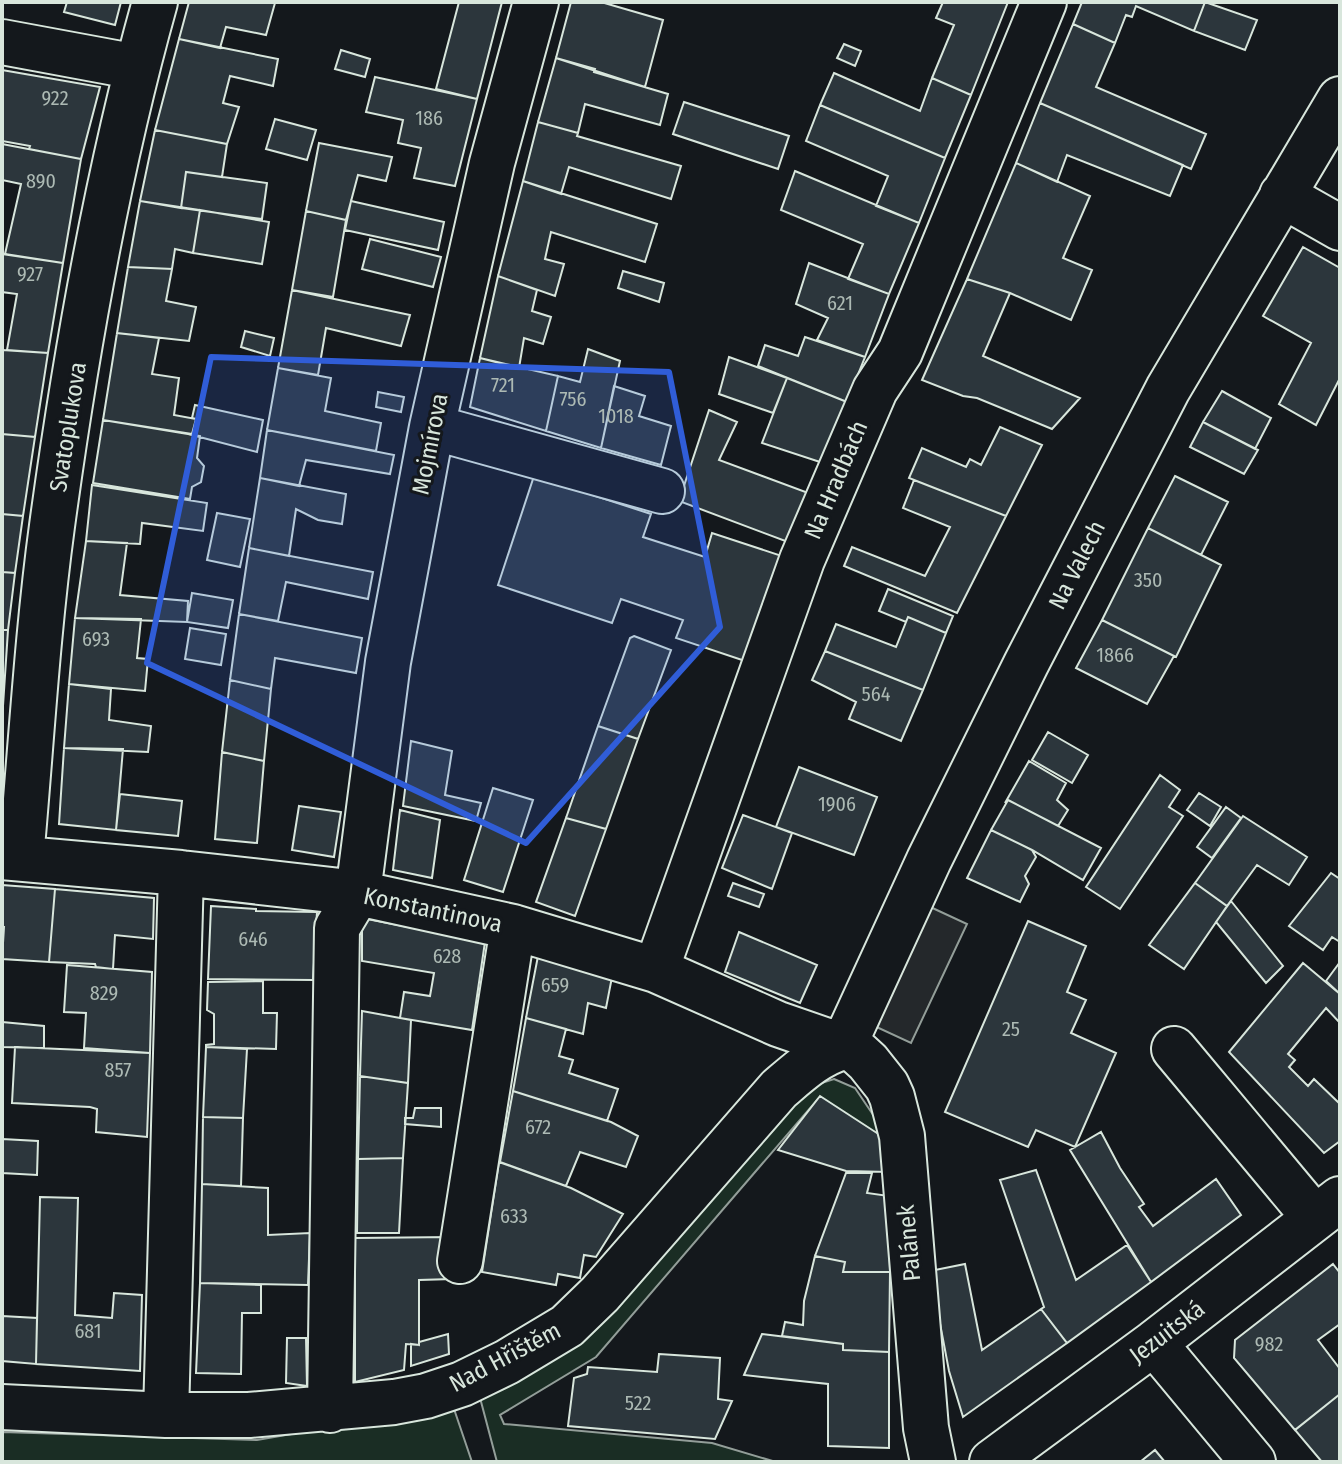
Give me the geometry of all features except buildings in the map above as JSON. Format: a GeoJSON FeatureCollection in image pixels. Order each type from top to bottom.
{"type":"FeatureCollection","features":[{"type":"Feature","properties":{"kind":"street","name":"Svatoplukova"},"geometry":{"type":"LineString","coordinates":[[11,858],[52,528],[93,267],[137,67],[155,2]]}},
{"type":"Feature","properties":{"kind":"street","name":"Mojmírova"},"geometry":{"type":"LineString","coordinates":[[358,893],[388,662],[432,427],[492,163],[536,2]]}},
{"type":"Feature","properties":{"kind":"street","name":"Na Hradbách"},"geometry":{"type":"LineString","coordinates":[[656,970],[802,560],[875,390],[900,352],[1044,2]]}},
{"type":"Feature","properties":{"kind":"street"},"geometry":{"type":"LineString","coordinates":[[2,42],[137,67]]}},
{"type":"Feature","properties":{"kind":"street","name":"Na Valech"},"geometry":{"type":"LineString","coordinates":[[843,1047],[929,860],[1168,389],[1340,99]]}},
{"type":"Feature","properties":{"kind":"street"},"geometry":{"type":"LineString","coordinates":[[1282,195],[1340,228]]}},
{"type":"Feature","properties":{"kind":"street"},"geometry":{"type":"LineString","coordinates":[[432,427],[662,491]]}},
{"type":"Feature","properties":{"kind":"street","name":"Konstantinova"},"geometry":{"type":"LineString","coordinates":[[11,858],[358,893],[513,927],[656,970],[778,1024],[843,1047]]}},
{"type":"Feature","properties":{"kind":"street"},"geometry":{"type":"LineString","coordinates":[[166,1415],[181,873]]}},
{"type":"Feature","properties":{"kind":"street"},"geometry":{"type":"LineString","coordinates":[[330,1410],[337,928],[358,893]]}},
{"type":"Feature","properties":{"kind":"street"},"geometry":{"type":"LineString","coordinates":[[460,1261],[513,927]]}},
{"type":"Feature","properties":{"kind":"street","name":"Nad Hřištěm"},"geometry":{"type":"LineString","coordinates":[[2,1407],[166,1415],[249,1415],[394,1402],[462,1384],[507,1362],[567,1326],[600,1294],[779,1089],[810,1062],[826,1052],[843,1047]]}},
{"type":"Feature","properties":{"kind":"street","name":"Palánek"},"geometry":{"type":"LineString","coordinates":[[843,1047],[856,1051],[887,1086],[902,1136],[926,1428],[933,1462]]}},
{"type":"Feature","properties":{"kind":"street"},"geometry":{"type":"LineString","coordinates":[[1174,1049],[1328,1208]]}},
{"type":"Feature","properties":{"kind":"street","name":"Jezuitská"},"geometry":{"type":"LineString","coordinates":[[992,1462],[1154,1343],[1328,1208]]}},
{"type":"Feature","properties":{"kind":"street"},"geometry":{"type":"LineString","coordinates":[[1154,1343],[1253,1462]]}},
{"type":"Feature","properties":{"kind":"highlighted area"},"geometry":{"type":"Polygon","coordinates":[[[211,357],[669,372],[720,627],[526,843],[147,663],[211,357]]]}},
{"type":"Feature","properties":{"kind":"green space"},"geometry":{"type":"Polygon","coordinates":[[[834,1079],[855,1088],[882,1128],[876,1139],[817,1100],[596,1357],[500,1415],[504,1424],[712,1443],[776,1462],[497,1462],[479,1394],[809,1087],[834,1079]]]}},
{"type":"Feature","properties":{"kind":"green space"},"geometry":{"type":"Polygon","coordinates":[[[453,1406],[472,1462],[2,1462],[2,1432],[257,1440],[453,1406]]]}},
{"type":"Feature","properties":{"kind":"shaded area"},"geometry":{"type":"Polygon","coordinates":[[[926,905],[967,924],[911,1043],[870,1024],[926,905]]]}}]}
